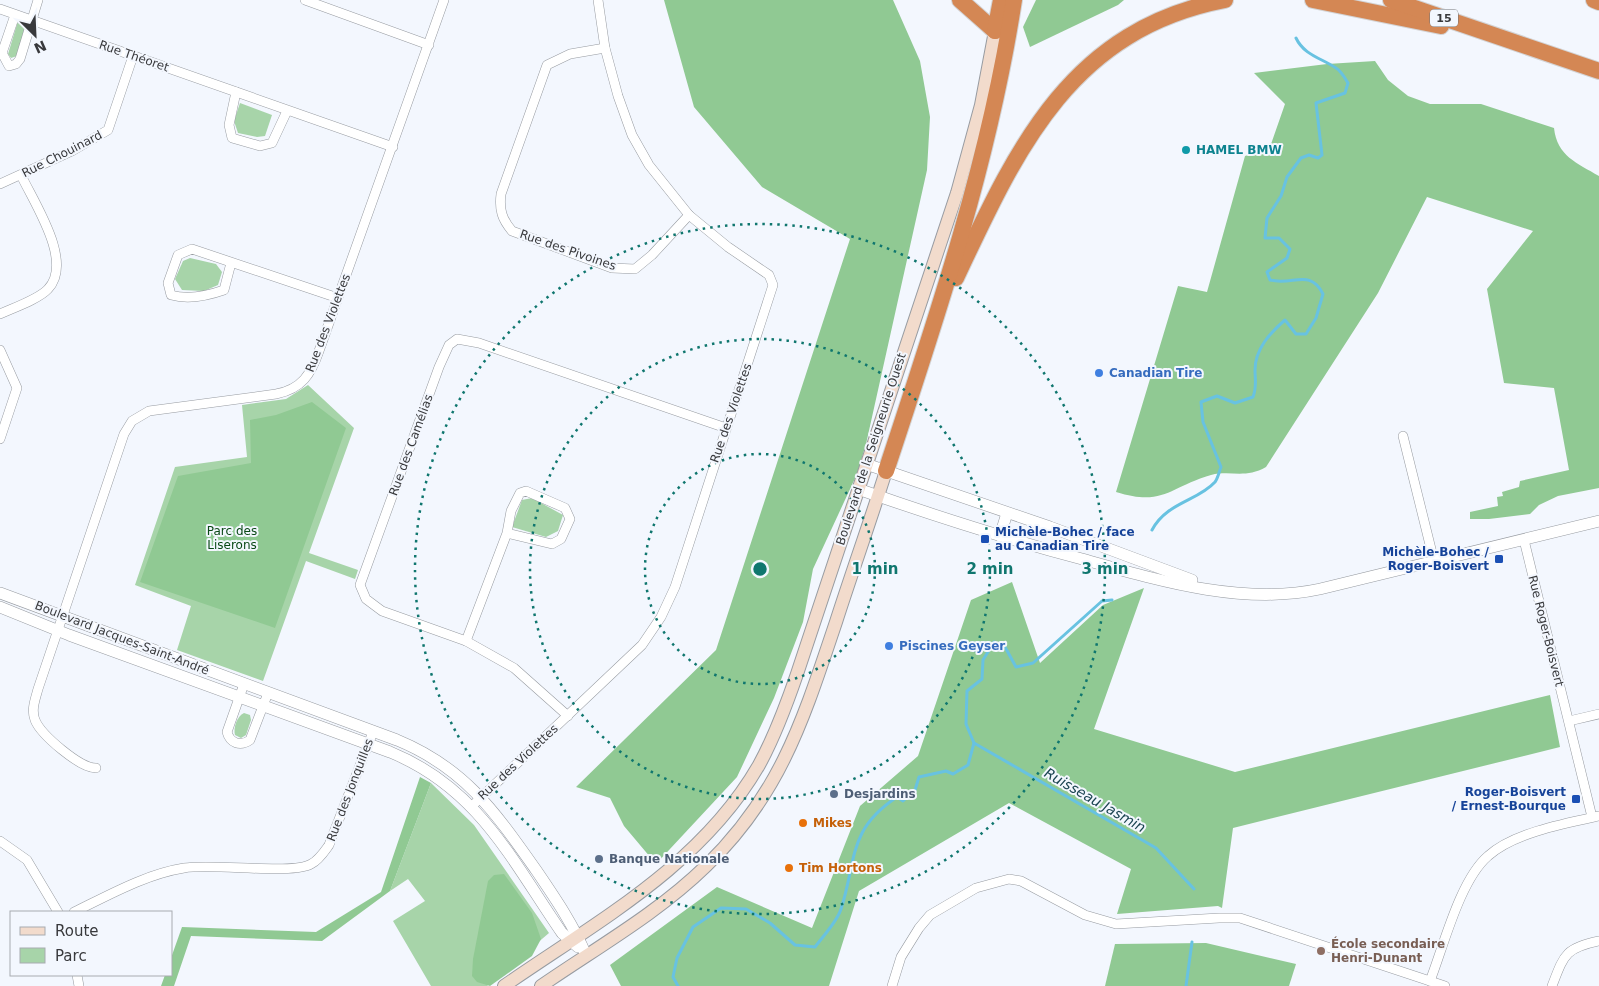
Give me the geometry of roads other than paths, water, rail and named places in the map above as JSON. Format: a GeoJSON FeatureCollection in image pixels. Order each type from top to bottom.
{"type":"FeatureCollection","features":[{"type":"Feature","properties":{"kind":"highway"},"geometry":{"type":"LineString","coordinates":[[960,0],[995,31]]}},
{"type":"Feature","properties":{"kind":"highway"},"geometry":{"type":"LineString","coordinates":[[995,31],[1001,0]]}},
{"type":"Feature","properties":{"kind":"highway"},"geometry":{"type":"LineString","coordinates":[[886,471],[934,325],[988,132],[1014,0]]}},
{"type":"Feature","properties":{"kind":"highway"},"geometry":{"type":"LineString","coordinates":[[934,325],[984,218],[1009,172],[1040,120],[1064,90],[1091,62],[1128,36],[1165,17],[1225,0]]}},
{"type":"Feature","properties":{"kind":"highway"},"geometry":{"type":"LineString","coordinates":[[1313,0],[1498,36]]}},
{"type":"Feature","properties":{"kind":"highway","name":"15"},"geometry":{"type":"LineString","coordinates":[[1391,0],[1599,71]]}},
{"type":"Feature","properties":{"kind":"highway"},"geometry":{"type":"LineString","coordinates":[[1594,0],[1599,2]]}},
{"type":"Feature","properties":{"kind":"main road","name":"Boulevard de la Seigneurie Ouest"},"geometry":{"type":"LineString","coordinates":[[504,986],[651,885],[696,847],[734,803],[771,742],[786,706],[967,160],[981,105],[995,31]]}},
{"type":"Feature","properties":{"kind":"main road","name":"Boulevard de la Seigneurie Ouest"},"geometry":{"type":"LineString","coordinates":[[541,986],[672,895],[706,866],[753,813],[789,752],[809,705],[886,471]]}},
{"type":"Feature","properties":{"kind":"main road"},"geometry":{"type":"LineString","coordinates":[[771,742],[789,752]]}},
{"type":"Feature","properties":{"kind":"street"},"geometry":{"type":"LineString","coordinates":[[15,15],[2,53],[9,66],[16,64],[20,60],[38,0]]}},
{"type":"Feature","properties":{"kind":"street"},"geometry":{"type":"LineString","coordinates":[[305,0],[429,45]]}},
{"type":"Feature","properties":{"kind":"street","name":"Rue des Violettes"},"geometry":{"type":"LineString","coordinates":[[96,768],[88,767],[77,761],[41,730],[34,715],[34,703],[122,439],[132,421],[149,411],[276,394],[296,388],[306,379],[312,369],[393,147],[444,0]]}},
{"type":"Feature","properties":{"kind":"street","name":"Rue des Violettes"},"geometry":{"type":"LineString","coordinates":[[472,806],[642,646],[662,617],[675,587],[773,285],[769,275],[728,247],[689,215],[649,165],[632,135],[618,96],[605,48],[598,0]]}},
{"type":"Feature","properties":{"kind":"street","name":"Rue Théoret"},"geometry":{"type":"LineString","coordinates":[[0,9],[393,147]]}},
{"type":"Feature","properties":{"kind":"street","name":"Rue des Pivoines"},"geometry":{"type":"LineString","coordinates":[[605,48],[570,54],[547,65],[501,194],[502,219],[512,231],[612,268],[635,269],[652,255],[689,215]]}},
{"type":"Feature","properties":{"kind":"street","name":"Rue Chouinard"},"geometry":{"type":"LineString","coordinates":[[0,184],[72,152],[108,130],[133,56]]}},
{"type":"Feature","properties":{"kind":"street"},"geometry":{"type":"LineString","coordinates":[[236,92],[228,125],[232,138],[260,146],[272,142],[287,111]]}},
{"type":"Feature","properties":{"kind":"street"},"geometry":{"type":"LineString","coordinates":[[0,314],[47,290],[57,277],[56,249],[21,175]]}},
{"type":"Feature","properties":{"kind":"street"},"geometry":{"type":"LineString","coordinates":[[231,263],[224,290],[208,296],[180,298],[172,295],[168,283],[178,255],[192,249],[338,298]]}},
{"type":"Feature","properties":{"kind":"street","name":"Rue des Camélias"},"geometry":{"type":"LineString","coordinates":[[568,716],[514,668],[466,641],[382,611],[366,599],[360,585],[439,367],[449,345],[457,340],[480,343],[726,428]]}},
{"type":"Feature","properties":{"kind":"street"},"geometry":{"type":"LineString","coordinates":[[0,350],[17,388],[0,439]]}},
{"type":"Feature","properties":{"kind":"street"},"geometry":{"type":"LineString","coordinates":[[1403,436],[1434,562]]}},
{"type":"Feature","properties":{"kind":"street"},"geometry":{"type":"LineString","coordinates":[[866,464],[1151,563],[1217,590]]}},
{"type":"Feature","properties":{"kind":"street"},"geometry":{"type":"LineString","coordinates":[[858,489],[1000,536],[1148,577],[1217,590],[1260,595],[1301,593],[1599,521]]}},
{"type":"Feature","properties":{"kind":"street"},"geometry":{"type":"LineString","coordinates":[[466,641],[506,533],[511,511],[520,493],[526,491],[565,508],[570,519],[561,539],[552,544],[506,533]]}},
{"type":"Feature","properties":{"kind":"street"},"geometry":{"type":"LineString","coordinates":[[1000,536],[1007,513]]}},
{"type":"Feature","properties":{"kind":"street","name":"Rue Roger-Boisvert"},"geometry":{"type":"LineString","coordinates":[[1524,540],[1569,721],[1596,816]]}},
{"type":"Feature","properties":{"kind":"street","name":"Boulevard Jacques-Saint-André"},"geometry":{"type":"LineString","coordinates":[[0,593],[373,732],[433,757],[460,776],[482,797],[511,834],[574,938]]}},
{"type":"Feature","properties":{"kind":"street","name":"Boulevard Jacques-Saint-André"},"geometry":{"type":"LineString","coordinates":[[0,607],[239,698],[368,744],[404,758],[432,773],[451,786],[472,806],[490,828],[562,933],[574,938]]}},
{"type":"Feature","properties":{"kind":"street"},"geometry":{"type":"LineString","coordinates":[[244,684],[227,732],[229,738],[235,743],[242,744],[250,740],[268,693]]}},
{"type":"Feature","properties":{"kind":"street"},"geometry":{"type":"LineString","coordinates":[[1569,721],[1599,714]]}},
{"type":"Feature","properties":{"kind":"street","name":"Rue des Jonquilles"},"geometry":{"type":"LineString","coordinates":[[76,911],[157,874],[184,868],[209,865],[291,869],[309,865],[320,857],[329,845],[373,732]]}},
{"type":"Feature","properties":{"kind":"street"},"geometry":{"type":"LineString","coordinates":[[1430,980],[1469,878],[1487,856],[1512,841],[1596,816]]}},
{"type":"Feature","properties":{"kind":"street"},"geometry":{"type":"LineString","coordinates":[[0,841],[27,860],[57,911]]}},
{"type":"Feature","properties":{"kind":"street"},"geometry":{"type":"LineString","coordinates":[[892,986],[901,958],[919,928],[930,915],[976,888],[1009,879],[1021,881],[1085,915],[1116,924],[1240,918],[1445,986]]}},
{"type":"Feature","properties":{"kind":"street"},"geometry":{"type":"LineString","coordinates":[[574,938],[586,955]]}},
{"type":"Feature","properties":{"kind":"street"},"geometry":{"type":"LineString","coordinates":[[1552,986],[1562,958],[1569,950],[1599,941]]}},
{"type":"Feature","properties":{"kind":"waterway"},"geometry":{"type":"LineString","coordinates":[[1152,530],[1166,513],[1200,494],[1215,482],[1218,477],[1221,467],[1203,422],[1201,402],[1217,396],[1235,403],[1253,397],[1256,362],[1264,342],[1285,320],[1296,334],[1306,334],[1316,318],[1323,294],[1318,286],[1307,280],[1270,280],[1267,272],[1287,258],[1290,249],[1279,238],[1265,238],[1267,218],[1281,196],[1287,177],[1301,158],[1309,155],[1318,158],[1322,155],[1316,103],[1345,93],[1348,83],[1338,69],[1313,56],[1299,44],[1296,38]]}},
{"type":"Feature","properties":{"kind":"waterway"},"geometry":{"type":"LineString","coordinates":[[678,986],[673,977],[677,958],[693,927],[721,908],[746,909],[770,923],[795,945],[815,947],[839,914],[856,847],[869,822],[881,809],[897,797],[903,801],[915,790],[919,777],[946,771],[953,774],[968,765],[974,743],[966,724],[967,691],[982,679],[983,660],[994,642],[1005,647],[1016,667],[1033,663],[1102,601],[1112,600]]}},
{"type":"Feature","properties":{"kind":"waterway","name":"Ruisseau Jasmin"},"geometry":{"type":"LineString","coordinates":[[974,743],[1156,848],[1194,889]]}},
{"type":"Feature","properties":{"kind":"waterway","name":"Ruisseau Jasmin"},"geometry":{"type":"LineString","coordinates":[[1186,986],[1192,942]]}},
{"type":"Feature","properties":{"kind":"place","name":"HAMEL BMW"},"geometry":{"type":"Point","coordinates":[1186,150]}},
{"type":"Feature","properties":{"kind":"place","name":"Canadian Tire"},"geometry":{"type":"Point","coordinates":[1099,373]}},
{"type":"Feature","properties":{"kind":"place","name":"Michèle-Bohec / face au Canadian Tire"},"geometry":{"type":"Point","coordinates":[985,539]}},
{"type":"Feature","properties":{"kind":"place","name":"Michèle-Bohec / Roger-Boisvert"},"geometry":{"type":"Point","coordinates":[1499,559]}},
{"type":"Feature","properties":{"kind":"place","name":"Piscines Geyser"},"geometry":{"type":"Point","coordinates":[889,646]}},
{"type":"Feature","properties":{"kind":"place","name":"Desjardins"},"geometry":{"type":"Point","coordinates":[834,794]}},
{"type":"Feature","properties":{"kind":"place","name":"Roger-Boisvert / Ernest-Bourque"},"geometry":{"type":"Point","coordinates":[1576,799]}},
{"type":"Feature","properties":{"kind":"place","name":"Mikes"},"geometry":{"type":"Point","coordinates":[803,823]}},
{"type":"Feature","properties":{"kind":"place","name":"Banque Nationale"},"geometry":{"type":"Point","coordinates":[599,859]}},
{"type":"Feature","properties":{"kind":"place","name":"Tim Hortons"},"geometry":{"type":"Point","coordinates":[789,868]}},
{"type":"Feature","properties":{"kind":"place","name":"École secondaire Henri-Dunant"},"geometry":{"type":"Point","coordinates":[1321,951]}},
{"type":"Feature","properties":{"kind":"park label","name":"Parc des Liserons"},"geometry":{"type":"Point","coordinates":[232,538]}}]}
